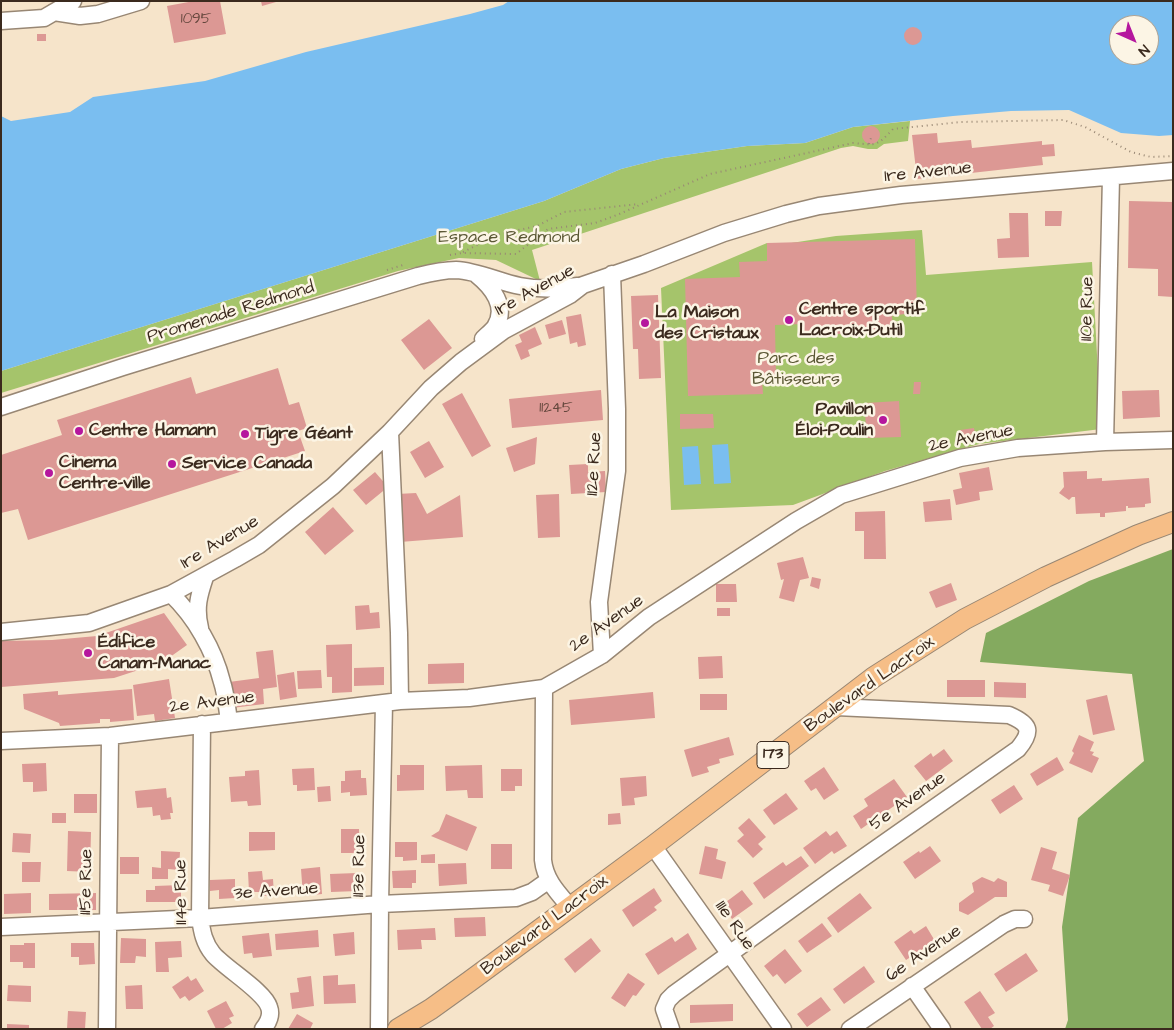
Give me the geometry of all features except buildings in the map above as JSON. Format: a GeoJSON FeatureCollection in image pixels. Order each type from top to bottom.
{"type":"FeatureCollection","features":[{"type":"Feature","properties":{"kind":"main road","name":"Boulevard Lacroix"},"geometry":{"type":"LineString","coordinates":[[398,1029],[432,1009],[570,908],[874,677],[965,620],[1046,577],[1138,535],[1173,522]]}},
{"type":"Feature","properties":{"kind":"street"},"geometry":{"type":"LineString","coordinates":[[1,21],[44,18],[72,1]]}},
{"type":"Feature","properties":{"kind":"street"},"geometry":{"type":"LineString","coordinates":[[54,12],[80,16],[98,14],[141,1]]}},
{"type":"Feature","properties":{"kind":"street","name":"1re Avenue"},"geometry":{"type":"LineString","coordinates":[[1,632],[89,623],[171,594],[205,577],[258,545],[333,486],[390,432],[431,388],[461,362],[503,331],[570,295],[583,285],[724,233],[819,206],[901,195],[1173,172]]}},
{"type":"Feature","properties":{"kind":"street","name":"110e Rue"},"geometry":{"type":"LineString","coordinates":[[1105,442],[1111,177]]}},
{"type":"Feature","properties":{"kind":"street","name":"Promenade Redmond"},"geometry":{"type":"LineString","coordinates":[[1,408],[123,367],[438,271],[456,270],[475,273],[519,286],[536,288],[554,289],[583,285]]}},
{"type":"Feature","properties":{"kind":"street"},"geometry":{"type":"LineString","coordinates":[[461,362],[495,327],[500,316],[500,306],[494,294],[475,273]]}},
{"type":"Feature","properties":{"kind":"street","name":"112e Rue"},"geometry":{"type":"LineString","coordinates":[[602,655],[599,602],[617,471],[617,409],[612,274]]}},
{"type":"Feature","properties":{"kind":"street","name":"113e Rue"},"geometry":{"type":"LineString","coordinates":[[379,1029],[380,904],[392,702],[399,633],[390,432]]}},
{"type":"Feature","properties":{"kind":"street","name":"2e Avenue"},"geometry":{"type":"LineString","coordinates":[[1,741],[110,736],[392,702],[469,698],[544,688],[602,655],[649,617],[796,520],[841,496],[960,458],[1018,448],[1105,442],[1173,440]]}},
{"type":"Feature","properties":{"kind":"street"},"geometry":{"type":"LineString","coordinates":[[202,635],[197,615],[199,594],[205,577]]}},
{"type":"Feature","properties":{"kind":"street"},"geometry":{"type":"LineString","coordinates":[[171,594],[182,604],[215,660],[223,683],[228,721]]}},
{"type":"Feature","properties":{"kind":"street"},"geometry":{"type":"LineString","coordinates":[[544,688],[544,870],[549,880],[570,908]]}},
{"type":"Feature","properties":{"kind":"street","name":"5e Avenue"},"geometry":{"type":"LineString","coordinates":[[671,1029],[664,1009],[668,1000],[729,954],[1018,749],[1026,739],[1028,731],[1025,724],[1009,715],[836,707]]}},
{"type":"Feature","properties":{"kind":"street","name":"114e Rue"},"geometry":{"type":"LineString","coordinates":[[202,724],[200,918],[204,940],[214,955],[265,1000],[269,1006],[270,1017],[263,1029]]}},
{"type":"Feature","properties":{"kind":"street","name":"115e Rue"},"geometry":{"type":"LineString","coordinates":[[106,1029],[110,736]]}},
{"type":"Feature","properties":{"kind":"street","name":"111e Rue"},"geometry":{"type":"LineString","coordinates":[[652,846],[783,1029]]}},
{"type":"Feature","properties":{"kind":"street","name":"3e Avenue"},"geometry":{"type":"LineString","coordinates":[[1,927],[200,918],[380,904],[516,898],[532,892],[549,880]]}},
{"type":"Feature","properties":{"kind":"street","name":"6e Avenue"},"geometry":{"type":"LineString","coordinates":[[850,1029],[1004,924],[1024,919]]}},
{"type":"Feature","properties":{"kind":"street"},"geometry":{"type":"LineString","coordinates":[[912,986],[942,1029]]}},
{"type":"Feature","properties":{"kind":"path"},"geometry":{"type":"LineString","coordinates":[[642,204],[564,212],[537,226],[500,234],[462,253],[516,254],[548,229],[595,223],[617,216],[710,174],[853,143],[877,144],[893,129],[961,122],[1063,120],[1085,127],[1131,152],[1151,157],[1173,156]]}},
{"type":"Feature","properties":{"kind":"path"},"geometry":{"type":"LineString","coordinates":[[869,145],[872,134]]}},
{"type":"Feature","properties":{"kind":"green space","name":"Espace Redmond"},"geometry":{"type":"Polygon","coordinates":[[[910,121],[908,141],[884,144],[877,149],[853,146],[841,148],[532,250],[540,281],[496,260],[459,258],[398,271],[1,393],[1,371],[544,201],[621,169],[664,158],[747,146],[805,143],[853,127],[910,121]]]}},
{"type":"Feature","properties":{"kind":"green space","name":"Parc des Bâtisseurs"},"geometry":{"type":"Polygon","coordinates":[[[922,230],[926,275],[1092,262],[1101,429],[979,444],[885,471],[793,505],[671,510],[661,288],[767,243],[785,244],[836,236],[922,230]]]}},
{"type":"Feature","properties":{"kind":"green space"},"geometry":{"type":"Polygon","coordinates":[[[1173,549],[1173,1029],[1065,1029],[1068,1020],[1062,927],[1078,818],[1144,761],[1132,674],[980,662],[986,633],[1089,581],[1173,549]]]}},
{"type":"Feature","properties":{"kind":"water"},"geometry":{"type":"Polygon","coordinates":[[[509,1],[1173,1],[1173,135],[1159,136],[1121,133],[1069,110],[1011,111],[853,127],[805,143],[747,146],[664,158],[621,169],[544,201],[1,371],[1,116],[11,121],[70,112],[93,97],[205,81],[306,52],[503,5],[509,1]]]}},
{"type":"Feature","properties":{"kind":"water"},"geometry":{"type":"Polygon","coordinates":[[[728,444],[731,483],[714,484],[712,445],[728,444]]]}},
{"type":"Feature","properties":{"kind":"water"},"geometry":{"type":"Polygon","coordinates":[[[698,446],[701,484],[684,485],[682,447],[698,446]]]}},
{"type":"Feature","properties":{"kind":"place","name":"Centre sportif Lacroix-Dutil"},"geometry":{"type":"Point","coordinates":[789,320]}},
{"type":"Feature","properties":{"kind":"place","name":"La Maison des Cristaux"},"geometry":{"type":"Point","coordinates":[645,323]}},
{"type":"Feature","properties":{"kind":"place","name":"Pavillon Éloi-Poulin"},"geometry":{"type":"Point","coordinates":[883,420]}},
{"type":"Feature","properties":{"kind":"place","name":"Centre Hamann"},"geometry":{"type":"Point","coordinates":[79,431]}},
{"type":"Feature","properties":{"kind":"place","name":"Tigre Géant"},"geometry":{"type":"Point","coordinates":[245,434]}},
{"type":"Feature","properties":{"kind":"place","name":"Service Canada"},"geometry":{"type":"Point","coordinates":[172,464]}},
{"type":"Feature","properties":{"kind":"place","name":"Cinema Centre-ville"},"geometry":{"type":"Point","coordinates":[49,473]}},
{"type":"Feature","properties":{"kind":"place","name":"Édifice Canam-Manac"},"geometry":{"type":"Point","coordinates":[88,653]}}]}
